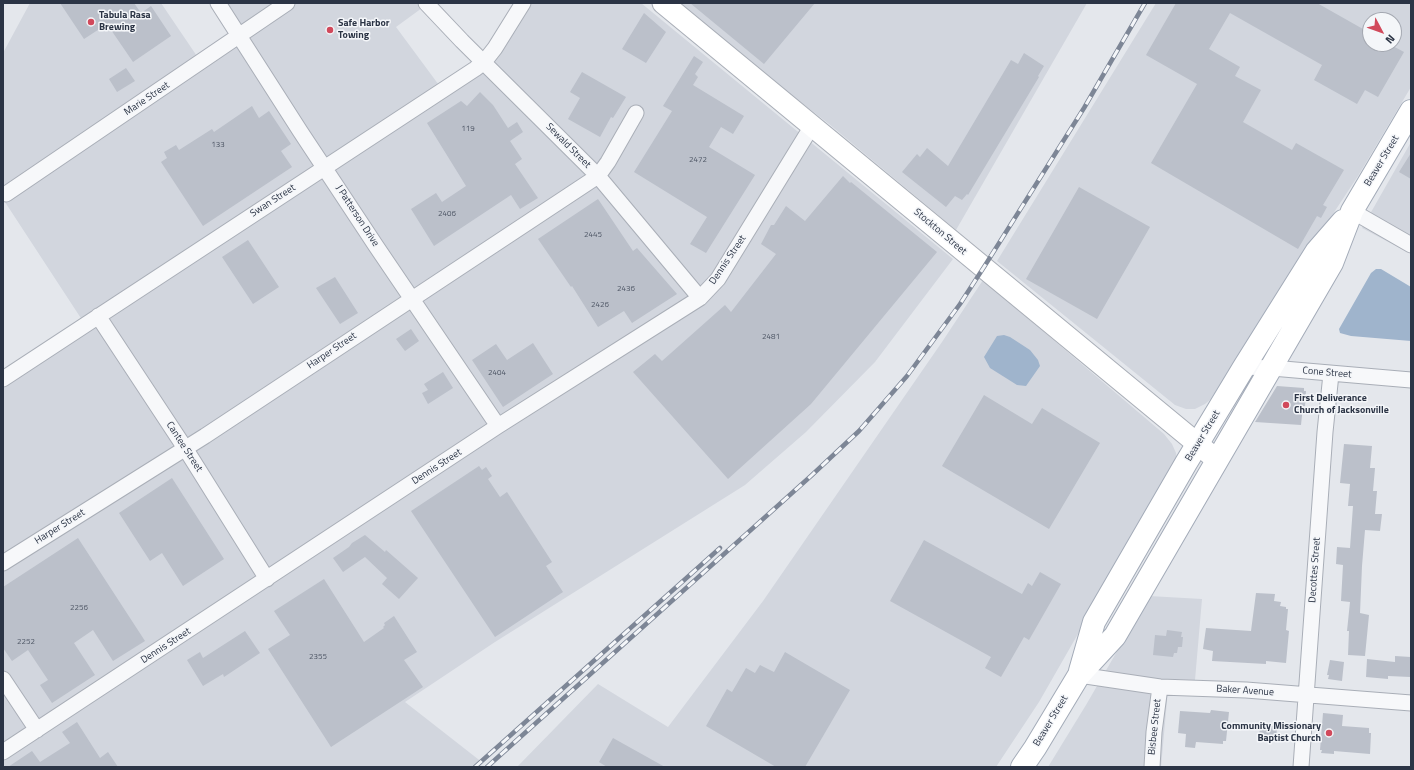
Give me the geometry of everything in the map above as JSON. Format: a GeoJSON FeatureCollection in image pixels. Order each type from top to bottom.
{"type":"FeatureCollection","features":[{"type":"Feature","properties":{"kind":"main road","name":"Stockton Street"},"geometry":{"type":"LineString","coordinates":[[663,3],[1217,460]]}},
{"type":"Feature","properties":{"kind":"main road","name":"Beaver Street"},"geometry":{"type":"LineString","coordinates":[[1022,767],[1079,675],[1115,636],[1332,263],[1352,211],[1411,111]]}},
{"type":"Feature","properties":{"kind":"main road","name":"Beaver Street"},"geometry":{"type":"LineString","coordinates":[[1079,675],[1094,622],[1198,444],[1289,293],[1316,252],[1352,211]]}},
{"type":"Feature","properties":{"kind":"street","name":"J Patterson Drive"},"geometry":{"type":"LineString","coordinates":[[218,3],[325,168],[498,426]]}},
{"type":"Feature","properties":{"kind":"street","name":"Marie Street"},"geometry":{"type":"LineString","coordinates":[[6,194],[287,3]]}},
{"type":"Feature","properties":{"kind":"street","name":"Sewald Street"},"geometry":{"type":"LineString","coordinates":[[426,3],[598,176],[700,298]]}},
{"type":"Feature","properties":{"kind":"street","name":"Swan Street"},"geometry":{"type":"LineString","coordinates":[[3,379],[469,73],[484,62],[495,48],[523,3]]}},
{"type":"Feature","properties":{"kind":"street","name":"Harper Street"},"geometry":{"type":"LineString","coordinates":[[3,563],[205,436],[598,176],[608,162],[636,113]]}},
{"type":"Feature","properties":{"kind":"street","name":"Dennis Street"},"geometry":{"type":"LineString","coordinates":[[3,752],[498,426],[700,298],[718,279],[812,126]]}},
{"type":"Feature","properties":{"kind":"street"},"geometry":{"type":"LineString","coordinates":[[1352,211],[1411,245]]}},
{"type":"Feature","properties":{"kind":"street"},"geometry":{"type":"LineString","coordinates":[[1289,293],[1308,304]]}},
{"type":"Feature","properties":{"kind":"street","name":"Cantee Street"},"geometry":{"type":"LineString","coordinates":[[98,316],[185,448],[267,579]]}},
{"type":"Feature","properties":{"kind":"street","name":"Cone Street"},"geometry":{"type":"LineString","coordinates":[[1244,367],[1411,380]]}},
{"type":"Feature","properties":{"kind":"street","name":"Decottes Street"},"geometry":{"type":"LineString","coordinates":[[1301,767],[1324,440],[1331,374]]}},
{"type":"Feature","properties":{"kind":"street","name":"Baker Avenue"},"geometry":{"type":"LineString","coordinates":[[1079,675],[1160,687],[1246,690],[1411,704]]}},
{"type":"Feature","properties":{"kind":"street"},"geometry":{"type":"LineString","coordinates":[[3,679],[38,730]]}},
{"type":"Feature","properties":{"kind":"street","name":"Bisbee Street"},"geometry":{"type":"LineString","coordinates":[[1152,767],[1154,732],[1160,687]]}},
{"type":"Feature","properties":{"kind":"shaded area"},"geometry":{"type":"Polygon","coordinates":[[[30,3],[161,3],[205,68],[247,40],[225,3],[417,3],[422,8],[396,27],[447,96],[527,3],[641,3],[953,259],[875,362],[806,432],[745,485],[495,642],[405,702],[483,763],[479,767],[3,767],[3,386],[88,329],[3,199],[3,53],[30,3]]]}},
{"type":"Feature","properties":{"kind":"shaded area"},"geometry":{"type":"Polygon","coordinates":[[[680,3],[1087,3],[956,230],[829,124],[763,73],[680,3]]]}},
{"type":"Feature","properties":{"kind":"shaded area"},"geometry":{"type":"Polygon","coordinates":[[[1156,3],[1411,3],[1411,87],[1358,176],[1210,400],[1195,409],[1186,409],[1175,405],[997,261],[1156,3]]]}},
{"type":"Feature","properties":{"kind":"shaded area"},"geometry":{"type":"Polygon","coordinates":[[[1411,142],[1411,254],[1362,228],[1411,142]]]}},
{"type":"Feature","properties":{"kind":"shaded area"},"geometry":{"type":"Polygon","coordinates":[[[983,280],[1164,434],[1172,444],[1176,453],[1177,461],[1039,702],[996,767],[517,767],[598,684],[668,727],[763,601],[942,342],[983,280]]]}},
{"type":"Feature","properties":{"kind":"shaded area"},"geometry":{"type":"Polygon","coordinates":[[[1149,596],[1202,599],[1195,680],[1169,679],[1161,767],[1048,767],[1086,705],[1149,596]]]}},
{"type":"Feature","properties":{"kind":"water"},"geometry":{"type":"Polygon","coordinates":[[[1376,269],[1381,269],[1411,287],[1411,341],[1351,336],[1340,333],[1339,329],[1371,273],[1376,269]]]}},
{"type":"Feature","properties":{"kind":"water"},"geometry":{"type":"Polygon","coordinates":[[[1004,335],[1010,337],[1030,350],[1038,360],[1040,366],[1026,386],[1017,385],[990,368],[984,357],[997,336],[1004,335]]]}},
{"type":"Feature","properties":{"kind":"building"},"geometry":{"type":"Polygon","coordinates":[[[60,3],[134,3],[141,13],[151,6],[171,36],[133,62],[107,24],[84,39],[60,3]]]}},
{"type":"Feature","properties":{"kind":"building"},"geometry":{"type":"Polygon","coordinates":[[[690,3],[815,3],[764,64],[690,3]]]}},
{"type":"Feature","properties":{"kind":"building"},"geometry":{"type":"Polygon","coordinates":[[[1176,3],[1317,3],[1362,28],[1362,52],[1404,52],[1378,97],[1365,90],[1357,104],[1314,80],[1322,65],[1230,13],[1209,49],[1240,67],[1235,76],[1261,90],[1243,122],[1292,150],[1296,143],[1344,170],[1323,205],[1327,207],[1321,218],[1317,216],[1298,249],[1151,163],[1197,84],[1146,55],[1176,3]]]}},
{"type":"Feature","properties":{"kind":"building"},"geometry":{"type":"Polygon","coordinates":[[[644,13],[666,32],[646,63],[622,49],[644,13]]]}},
{"type":"Feature","properties":{"kind":"building"},"geometry":{"type":"Polygon","coordinates":[[[1024,53],[1044,66],[1038,76],[1039,77],[968,195],[967,194],[962,200],[955,196],[946,207],[902,172],[917,154],[920,157],[927,148],[948,166],[1011,60],[1018,64],[1024,53]]]}},
{"type":"Feature","properties":{"kind":"building"},"geometry":{"type":"Polygon","coordinates":[[[694,56],[703,62],[695,74],[698,77],[693,85],[744,116],[733,134],[721,127],[709,147],[755,175],[706,253],[690,244],[707,217],[634,172],[672,111],[663,106],[694,56]]]}},
{"type":"Feature","properties":{"kind":"building"},"geometry":{"type":"Polygon","coordinates":[[[126,68],[135,81],[117,92],[109,79],[126,68]]]}},
{"type":"Feature","properties":{"kind":"building"},"geometry":{"type":"Polygon","coordinates":[[[582,72],[626,97],[613,118],[611,117],[600,137],[568,119],[580,98],[570,92],[582,72]]]}},
{"type":"Feature","properties":{"kind":"building"},"geometry":{"type":"Polygon","coordinates":[[[480,92],[493,105],[508,128],[517,122],[523,132],[510,141],[522,159],[515,164],[538,198],[520,209],[511,195],[434,246],[411,209],[436,193],[442,202],[466,186],[427,123],[461,101],[467,106],[480,92]]]}},
{"type":"Feature","properties":{"kind":"building"},"geometry":{"type":"Polygon","coordinates":[[[252,106],[259,118],[269,111],[291,144],[281,151],[292,167],[203,226],[161,162],[167,158],[164,152],[176,145],[179,150],[212,129],[214,132],[252,106]]]}},
{"type":"Feature","properties":{"kind":"building"},"geometry":{"type":"Polygon","coordinates":[[[1411,153],[1411,179],[1399,172],[1411,153]]]}},
{"type":"Feature","properties":{"kind":"building"},"geometry":{"type":"Polygon","coordinates":[[[843,176],[937,252],[811,404],[728,479],[633,372],[655,354],[662,361],[725,305],[731,312],[776,254],[761,244],[771,225],[774,225],[786,206],[805,221],[843,176]]]}},
{"type":"Feature","properties":{"kind":"building"},"geometry":{"type":"Polygon","coordinates":[[[1079,187],[1150,227],[1097,319],[1026,279],[1079,187]]]}},
{"type":"Feature","properties":{"kind":"building"},"geometry":{"type":"Polygon","coordinates":[[[598,199],[633,251],[637,248],[677,294],[632,323],[624,311],[598,327],[572,286],[571,287],[538,239],[598,199]]]}},
{"type":"Feature","properties":{"kind":"building"},"geometry":{"type":"Polygon","coordinates":[[[248,240],[279,287],[253,304],[222,257],[248,240]]]}},
{"type":"Feature","properties":{"kind":"building"},"geometry":{"type":"Polygon","coordinates":[[[335,277],[358,313],[340,324],[316,288],[335,277]]]}},
{"type":"Feature","properties":{"kind":"building"},"geometry":{"type":"Polygon","coordinates":[[[411,329],[419,341],[405,351],[396,339],[411,329]]]}},
{"type":"Feature","properties":{"kind":"building"},"geometry":{"type":"Polygon","coordinates":[[[533,343],[553,374],[503,407],[472,360],[496,344],[507,360],[533,343]]]}},
{"type":"Feature","properties":{"kind":"building"},"geometry":{"type":"Polygon","coordinates":[[[443,372],[453,388],[428,404],[422,393],[428,390],[424,384],[443,372]]]}},
{"type":"Feature","properties":{"kind":"building","name":"First Deliverance Church of Jacksonville"},"geometry":{"type":"Polygon","coordinates":[[[1277,386],[1304,388],[1304,391],[1306,391],[1301,425],[1255,422],[1277,386]]]}},
{"type":"Feature","properties":{"kind":"building"},"geometry":{"type":"Polygon","coordinates":[[[984,395],[1032,424],[1042,408],[1100,443],[1049,529],[942,466],[984,395]]]}},
{"type":"Feature","properties":{"kind":"building"},"geometry":{"type":"Polygon","coordinates":[[[1344,444],[1372,446],[1370,468],[1375,468],[1373,491],[1377,491],[1375,514],[1382,514],[1380,531],[1365,530],[1360,613],[1369,615],[1365,656],[1348,655],[1349,631],[1347,631],[1350,602],[1341,601],[1343,565],[1336,564],[1337,547],[1350,548],[1353,506],[1348,506],[1350,484],[1340,483],[1344,444]]]}},
{"type":"Feature","properties":{"kind":"building"},"geometry":{"type":"Polygon","coordinates":[[[479,466],[482,470],[486,467],[492,476],[488,479],[500,497],[507,492],[552,562],[546,566],[563,592],[495,637],[411,511],[479,466]]]}},
{"type":"Feature","properties":{"kind":"building"},"geometry":{"type":"Polygon","coordinates":[[[172,478],[224,559],[183,586],[162,553],[150,561],[119,513],[172,478]]]}},
{"type":"Feature","properties":{"kind":"building"},"geometry":{"type":"Polygon","coordinates":[[[365,535],[385,552],[386,550],[418,578],[399,599],[382,584],[387,578],[365,557],[343,572],[333,558],[365,535]]]}},
{"type":"Feature","properties":{"kind":"building"},"geometry":{"type":"Polygon","coordinates":[[[78,538],[145,641],[113,661],[93,630],[74,643],[95,675],[52,703],[40,685],[48,680],[28,650],[12,661],[3,648],[3,587],[78,538]]]}},
{"type":"Feature","properties":{"kind":"building"},"geometry":{"type":"Polygon","coordinates":[[[924,540],[1022,594],[1028,583],[1032,586],[1040,572],[1061,584],[1029,640],[1024,637],[1001,677],[985,668],[991,657],[890,601],[924,540]]]}},
{"type":"Feature","properties":{"kind":"building"},"geometry":{"type":"Polygon","coordinates":[[[324,579],[364,642],[384,628],[384,623],[394,616],[417,652],[404,660],[423,687],[331,747],[268,649],[290,635],[274,611],[324,579]]]}},
{"type":"Feature","properties":{"kind":"building"},"geometry":{"type":"Polygon","coordinates":[[[1256,593],[1275,594],[1274,601],[1281,602],[1280,606],[1288,609],[1286,630],[1289,631],[1286,663],[1266,661],[1266,664],[1212,661],[1213,651],[1203,649],[1206,628],[1251,631],[1256,593]]]}},
{"type":"Feature","properties":{"kind":"building"},"geometry":{"type":"Polygon","coordinates":[[[1167,630],[1182,632],[1182,647],[1178,647],[1177,653],[1174,653],[1173,657],[1153,655],[1155,635],[1166,636],[1167,630]]]}},
{"type":"Feature","properties":{"kind":"building"},"geometry":{"type":"Polygon","coordinates":[[[245,631],[260,653],[224,677],[223,674],[203,686],[187,660],[200,652],[203,658],[245,631]]]}},
{"type":"Feature","properties":{"kind":"building"},"geometry":{"type":"Polygon","coordinates":[[[785,652],[850,690],[805,767],[776,767],[706,726],[727,689],[732,692],[746,668],[755,673],[760,665],[774,672],[785,652]]]}},
{"type":"Feature","properties":{"kind":"building"},"geometry":{"type":"Polygon","coordinates":[[[1395,656],[1411,657],[1410,677],[1388,676],[1388,679],[1366,677],[1367,659],[1395,662],[1395,656]]]}},
{"type":"Feature","properties":{"kind":"building"},"geometry":{"type":"Polygon","coordinates":[[[1330,660],[1344,662],[1342,681],[1328,679],[1329,675],[1327,675],[1330,660]]]}},
{"type":"Feature","properties":{"kind":"building"},"geometry":{"type":"Polygon","coordinates":[[[1211,710],[1229,712],[1226,741],[1223,741],[1223,744],[1196,742],[1195,748],[1185,747],[1186,734],[1178,733],[1180,711],[1210,713],[1211,710]]]}},
{"type":"Feature","properties":{"kind":"building"},"geometry":{"type":"Polygon","coordinates":[[[1323,713],[1343,715],[1342,726],[1369,728],[1369,733],[1371,733],[1370,754],[1334,751],[1334,754],[1321,753],[1323,713]]]}},
{"type":"Feature","properties":{"kind":"building"},"geometry":{"type":"Polygon","coordinates":[[[77,722],[100,758],[108,752],[118,767],[8,767],[32,751],[40,762],[70,743],[62,732],[77,722]]]}},
{"type":"Feature","properties":{"kind":"building"},"geometry":{"type":"Polygon","coordinates":[[[1260,725],[1277,726],[1276,741],[1259,740],[1260,725]]]}},
{"type":"Feature","properties":{"kind":"building"},"geometry":{"type":"Polygon","coordinates":[[[613,738],[665,767],[607,767],[599,762],[613,738]]]}},
{"type":"Feature","properties":{"kind":"railway"},"geometry":{"type":"LineString","coordinates":[[487,767],[812,475],[859,431],[907,376],[960,304],[984,267],[1084,108],[1145,3]]}},
{"type":"Feature","properties":{"kind":"railway"},"geometry":{"type":"LineString","coordinates":[[475,767],[720,548]]}},
{"type":"Feature","properties":{"kind":"place","name":"Tabula Rasa Brewing"},"geometry":{"type":"Point","coordinates":[91,22]}},
{"type":"Feature","properties":{"kind":"place","name":"Safe Harbor Towing"},"geometry":{"type":"Point","coordinates":[330,30]}},
{"type":"Feature","properties":{"kind":"place","name":"First Deliverance Church of Jacksonville"},"geometry":{"type":"Point","coordinates":[1286,405]}},
{"type":"Feature","properties":{"kind":"place","name":"Community Missionary Baptist Church"},"geometry":{"type":"Point","coordinates":[1329,733]}}]}
